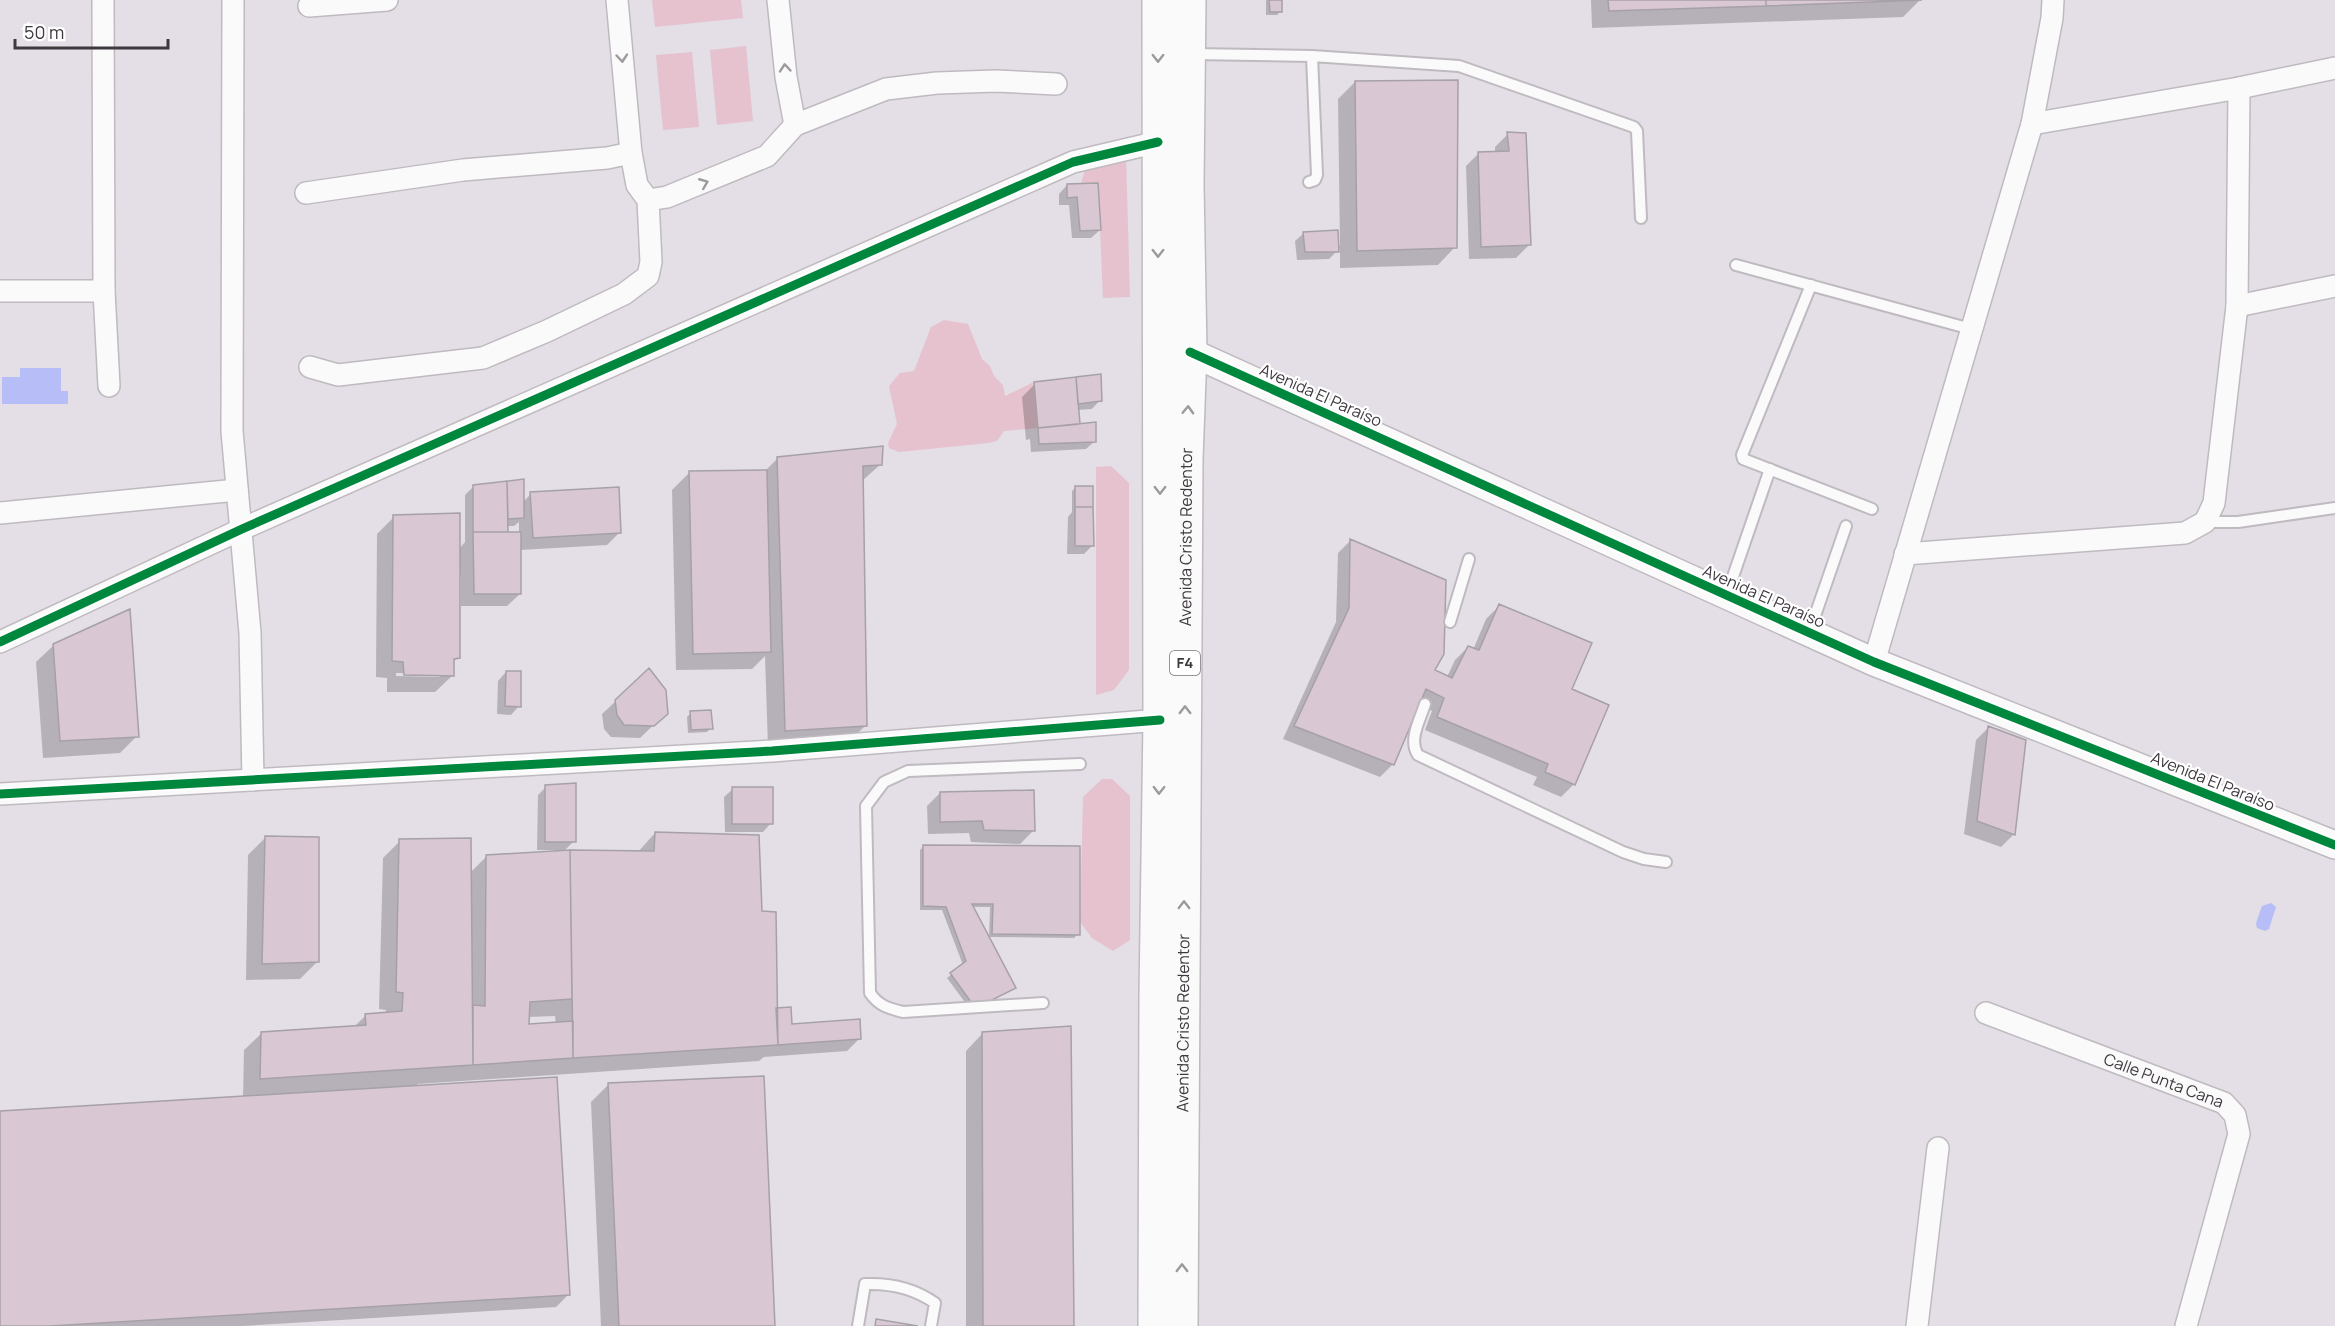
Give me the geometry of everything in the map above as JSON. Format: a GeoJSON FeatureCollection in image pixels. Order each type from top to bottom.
{"type":"FeatureCollection","features":[{"type":"Feature","properties":{"kind":"highway","name":"Avenida Cristo Redentor"},"geometry":{"type":"LineString","coordinates":[[1155,1326],[1160,720],[1159,0]]}},
{"type":"Feature","properties":{"kind":"highway","name":"Avenida Cristo Redentor"},"geometry":{"type":"LineString","coordinates":[[1181,1326],[1186,471],[1190,352],[1187,184],[1189,0]]}},
{"type":"Feature","properties":{"kind":"street"},"geometry":{"type":"LineString","coordinates":[[103,0],[104,291],[109,386]]}},
{"type":"Feature","properties":{"kind":"street"},"geometry":{"type":"LineString","coordinates":[[233,0],[232,431],[250,633],[254,780]]}},
{"type":"Feature","properties":{"kind":"street"},"geometry":{"type":"LineString","coordinates":[[309,6],[387,0]]}},
{"type":"Feature","properties":{"kind":"street"},"geometry":{"type":"LineString","coordinates":[[310,367],[338,375],[483,357],[547,331],[624,294],[648,276],[651,262],[648,200],[638,185],[632,153],[617,0]]}},
{"type":"Feature","properties":{"kind":"street"},"geometry":{"type":"LineString","coordinates":[[778,0],[786,76],[795,125]]}},
{"type":"Feature","properties":{"kind":"street"},"geometry":{"type":"LineString","coordinates":[[1874,662],[2032,124],[2052,18],[2053,0]]}},
{"type":"Feature","properties":{"kind":"street"},"geometry":{"type":"LineString","coordinates":[[2032,124],[2239,88],[2335,68]]}},
{"type":"Feature","properties":{"kind":"street"},"geometry":{"type":"LineString","coordinates":[[648,200],[667,197],[767,156],[795,125],[886,88],[984,81],[1056,84]]}},
{"type":"Feature","properties":{"kind":"street"},"geometry":{"type":"LineString","coordinates":[[1905,554],[2185,533],[2205,522],[2214,503],[2237,306],[2239,88]]}},
{"type":"Feature","properties":{"kind":"street"},"geometry":{"type":"LineString","coordinates":[[0,642],[242,529],[1073,162],[1158,142]]}},
{"type":"Feature","properties":{"kind":"street"},"geometry":{"type":"LineString","coordinates":[[306,193],[463,170],[597,159],[632,153]]}},
{"type":"Feature","properties":{"kind":"street"},"geometry":{"type":"LineString","coordinates":[[2237,306],[2335,286]]}},
{"type":"Feature","properties":{"kind":"street"},"geometry":{"type":"LineString","coordinates":[[0,291],[104,291]]}},
{"type":"Feature","properties":{"kind":"street","name":"Avenida El Paraíso"},"geometry":{"type":"LineString","coordinates":[[1190,352],[1874,662],[2335,845]]}},
{"type":"Feature","properties":{"kind":"street"},"geometry":{"type":"LineString","coordinates":[[0,513],[237,490]]}},
{"type":"Feature","properties":{"kind":"street"},"geometry":{"type":"LineString","coordinates":[[0,794],[772,751],[1160,720]]}},
{"type":"Feature","properties":{"kind":"street","name":"Calle Punta Cana"},"geometry":{"type":"LineString","coordinates":[[1986,1013],[2224,1103],[2235,1115],[2239,1134],[2186,1326]]}},
{"type":"Feature","properties":{"kind":"street"},"geometry":{"type":"LineString","coordinates":[[1917,1326],[1938,1148]]}},
{"type":"Feature","properties":{"kind":"lane"},"geometry":{"type":"LineString","coordinates":[[1188,54],[1312,56],[1459,66],[1630,125],[1637,131],[1641,218]]}},
{"type":"Feature","properties":{"kind":"lane"},"geometry":{"type":"LineString","coordinates":[[1309,182],[1315,180],[1317,175],[1312,56]]}},
{"type":"Feature","properties":{"kind":"lane"},"geometry":{"type":"LineString","coordinates":[[1736,265],[1971,329]]}},
{"type":"Feature","properties":{"kind":"lane"},"geometry":{"type":"LineString","coordinates":[[1811,285],[1742,454],[1745,462],[1770,469],[1872,510]]}},
{"type":"Feature","properties":{"kind":"lane"},"geometry":{"type":"LineString","coordinates":[[1727,595],[1770,469]]}},
{"type":"Feature","properties":{"kind":"lane"},"geometry":{"type":"LineString","coordinates":[[2205,522],[2238,522],[2335,508]]}},
{"type":"Feature","properties":{"kind":"lane"},"geometry":{"type":"LineString","coordinates":[[1809,633],[1846,526]]}},
{"type":"Feature","properties":{"kind":"lane"},"geometry":{"type":"LineString","coordinates":[[1450,622],[1469,559]]}},
{"type":"Feature","properties":{"kind":"lane"},"geometry":{"type":"LineString","coordinates":[[1425,704],[1413,741],[1418,755],[1623,852],[1644,859],[1666,861]]}},
{"type":"Feature","properties":{"kind":"lane"},"geometry":{"type":"LineString","coordinates":[[1044,1003],[903,1012],[885,1008],[876,1002],[870,993],[866,806],[884,782],[908,771],[1080,764]]}},
{"type":"Feature","properties":{"kind":"lane"},"geometry":{"type":"LineString","coordinates":[[858,1326],[865,1284],[884,1283],[920,1292],[935,1303],[931,1326]]}},
{"type":"Feature","properties":{"kind":"shaded area"},"geometry":{"type":"Polygon","coordinates":[[[652,0],[741,0],[743,18],[655,27],[652,0]]]}},
{"type":"Feature","properties":{"kind":"shaded area"},"geometry":{"type":"Polygon","coordinates":[[[746,46],[753,121],[717,125],[710,50],[746,46]]]}},
{"type":"Feature","properties":{"kind":"shaded area"},"geometry":{"type":"Polygon","coordinates":[[[692,52],[699,127],[663,130],[656,55],[692,52]]]}},
{"type":"Feature","properties":{"kind":"shaded area"},"geometry":{"type":"Polygon","coordinates":[[[1126,155],[1130,297],[1103,298],[1098,183],[1081,184],[1086,165],[1126,155]]]}},
{"type":"Feature","properties":{"kind":"shaded area"},"geometry":{"type":"Polygon","coordinates":[[[944,320],[968,324],[982,359],[990,366],[994,376],[1003,385],[1005,396],[1034,382],[1038,428],[1004,431],[997,441],[988,443],[899,452],[889,448],[888,443],[897,424],[889,386],[900,373],[914,371],[931,327],[944,320]]]}},
{"type":"Feature","properties":{"kind":"shaded area"},"geometry":{"type":"Polygon","coordinates":[[[1111,466],[1129,483],[1129,670],[1114,690],[1096,695],[1096,467],[1111,466]]]}},
{"type":"Feature","properties":{"kind":"shaded area"},"geometry":{"type":"Polygon","coordinates":[[[1102,779],[1112,779],[1130,796],[1130,940],[1113,951],[1092,938],[1080,922],[1083,797],[1102,779]]]}},
{"type":"Feature","properties":{"kind":"water"},"geometry":{"type":"Polygon","coordinates":[[[20,368],[61,368],[61,391],[68,391],[68,404],[2,404],[2,377],[20,377],[20,368]]]}},
{"type":"Feature","properties":{"kind":"water"},"geometry":{"type":"Polygon","coordinates":[[[2271,903],[2276,907],[2269,929],[2265,931],[2257,928],[2256,923],[2262,906],[2271,903]]]}},
{"type":"Feature","properties":{"kind":"building"},"geometry":{"type":"Polygon","coordinates":[[[1269,0],[1282,0],[1282,12],[1270,12],[1269,0]]]}},
{"type":"Feature","properties":{"kind":"building"},"geometry":{"type":"Polygon","coordinates":[[[1608,0],[1766,0],[1766,6],[1609,11],[1608,0]]]}},
{"type":"Feature","properties":{"kind":"building"},"geometry":{"type":"Polygon","coordinates":[[[1766,0],[1922,0],[1766,6],[1766,0]]]}},
{"type":"Feature","properties":{"kind":"building"},"geometry":{"type":"Polygon","coordinates":[[[1458,80],[1457,248],[1357,251],[1355,81],[1458,80]]]}},
{"type":"Feature","properties":{"kind":"building"},"geometry":{"type":"Polygon","coordinates":[[[1507,132],[1526,133],[1531,245],[1481,247],[1478,152],[1509,151],[1507,132]]]}},
{"type":"Feature","properties":{"kind":"building"},"geometry":{"type":"Polygon","coordinates":[[[1098,183],[1101,230],[1080,231],[1077,197],[1067,198],[1067,184],[1098,183]]]}},
{"type":"Feature","properties":{"kind":"building"},"geometry":{"type":"Polygon","coordinates":[[[1338,230],[1339,252],[1305,252],[1303,232],[1338,230]]]}},
{"type":"Feature","properties":{"kind":"building"},"geometry":{"type":"Polygon","coordinates":[[[1101,374],[1102,401],[1078,404],[1076,377],[1101,374]]]}},
{"type":"Feature","properties":{"kind":"building"},"geometry":{"type":"Polygon","coordinates":[[[1076,377],[1080,424],[1038,428],[1034,382],[1076,377]]]}},
{"type":"Feature","properties":{"kind":"building"},"geometry":{"type":"Polygon","coordinates":[[[1096,422],[1096,442],[1039,444],[1038,428],[1096,422]]]}},
{"type":"Feature","properties":{"kind":"building"},"geometry":{"type":"Polygon","coordinates":[[[883,446],[882,465],[863,466],[867,726],[785,731],[777,457],[883,446]]]}},
{"type":"Feature","properties":{"kind":"building"},"geometry":{"type":"Polygon","coordinates":[[[767,470],[771,652],[693,654],[689,471],[767,470]]]}},
{"type":"Feature","properties":{"kind":"building"},"geometry":{"type":"Polygon","coordinates":[[[524,479],[524,518],[508,519],[507,481],[524,479]]]}},
{"type":"Feature","properties":{"kind":"building"},"geometry":{"type":"Polygon","coordinates":[[[507,481],[508,532],[473,532],[473,485],[507,481]]]}},
{"type":"Feature","properties":{"kind":"building"},"geometry":{"type":"Polygon","coordinates":[[[1075,486],[1093,486],[1093,507],[1075,507],[1075,486]]]}},
{"type":"Feature","properties":{"kind":"building"},"geometry":{"type":"Polygon","coordinates":[[[619,487],[621,533],[533,538],[530,492],[619,487]]]}},
{"type":"Feature","properties":{"kind":"building"},"geometry":{"type":"Polygon","coordinates":[[[1075,507],[1093,507],[1094,546],[1075,546],[1075,507]]]}},
{"type":"Feature","properties":{"kind":"building"},"geometry":{"type":"Polygon","coordinates":[[[460,513],[460,658],[454,659],[454,676],[404,675],[403,662],[392,661],[393,515],[460,513]]]}},
{"type":"Feature","properties":{"kind":"building"},"geometry":{"type":"Polygon","coordinates":[[[473,532],[521,532],[521,594],[474,594],[473,532]]]}},
{"type":"Feature","properties":{"kind":"building"},"geometry":{"type":"Polygon","coordinates":[[[1350,539],[1446,580],[1444,654],[1435,670],[1452,678],[1468,646],[1479,650],[1499,604],[1592,643],[1572,689],[1609,705],[1575,785],[1545,772],[1548,764],[1437,717],[1444,698],[1426,689],[1394,765],[1294,726],[1349,608],[1350,539]]]}},
{"type":"Feature","properties":{"kind":"building"},"geometry":{"type":"Polygon","coordinates":[[[130,609],[139,737],[60,741],[53,644],[130,609]]]}},
{"type":"Feature","properties":{"kind":"building"},"geometry":{"type":"Polygon","coordinates":[[[649,668],[666,690],[668,714],[654,726],[624,725],[617,715],[615,700],[649,668]]]}},
{"type":"Feature","properties":{"kind":"building"},"geometry":{"type":"Polygon","coordinates":[[[506,671],[521,671],[521,707],[505,706],[506,671]]]}},
{"type":"Feature","properties":{"kind":"building"},"geometry":{"type":"Polygon","coordinates":[[[711,710],[713,729],[691,730],[690,711],[711,710]]]}},
{"type":"Feature","properties":{"kind":"building"},"geometry":{"type":"Polygon","coordinates":[[[1988,726],[2026,740],[2015,835],[1977,821],[1988,726]]]}},
{"type":"Feature","properties":{"kind":"building"},"geometry":{"type":"Polygon","coordinates":[[[576,783],[576,842],[545,842],[545,785],[576,783]]]}},
{"type":"Feature","properties":{"kind":"building"},"geometry":{"type":"Polygon","coordinates":[[[732,787],[773,787],[773,824],[732,824],[732,787]]]}},
{"type":"Feature","properties":{"kind":"building"},"geometry":{"type":"Polygon","coordinates":[[[1034,790],[1035,831],[984,830],[982,821],[940,822],[940,792],[1034,790]]]}},
{"type":"Feature","properties":{"kind":"building"},"geometry":{"type":"Polygon","coordinates":[[[655,832],[759,835],[762,911],[776,912],[778,1045],[573,1058],[570,850],[654,851],[655,832]]]}},
{"type":"Feature","properties":{"kind":"building"},"geometry":{"type":"Polygon","coordinates":[[[265,836],[319,837],[319,962],[262,964],[265,836]]]}},
{"type":"Feature","properties":{"kind":"building"},"geometry":{"type":"Polygon","coordinates":[[[471,838],[473,1065],[260,1079],[261,1032],[366,1025],[365,1014],[402,1011],[403,993],[396,992],[399,839],[471,838]]]}},
{"type":"Feature","properties":{"kind":"building"},"geometry":{"type":"Polygon","coordinates":[[[923,845],[1080,846],[1080,935],[992,934],[993,904],[972,904],[1016,988],[986,1003],[971,1002],[950,973],[966,961],[946,907],[923,906],[923,845]]]}},
{"type":"Feature","properties":{"kind":"building"},"geometry":{"type":"Polygon","coordinates":[[[570,850],[572,999],[530,1002],[529,1024],[573,1021],[573,1058],[473,1065],[473,1005],[485,1006],[486,855],[570,850]]]}},
{"type":"Feature","properties":{"kind":"building"},"geometry":{"type":"Polygon","coordinates":[[[791,1007],[792,1024],[860,1019],[861,1039],[778,1045],[776,1008],[791,1007]]]}},
{"type":"Feature","properties":{"kind":"building"},"geometry":{"type":"Polygon","coordinates":[[[1071,1026],[1074,1326],[983,1326],[982,1032],[1071,1026]]]}},
{"type":"Feature","properties":{"kind":"building"},"geometry":{"type":"Polygon","coordinates":[[[764,1076],[775,1326],[619,1326],[608,1083],[764,1076]]]}},
{"type":"Feature","properties":{"kind":"building"},"geometry":{"type":"Polygon","coordinates":[[[557,1077],[570,1295],[50,1326],[0,1326],[0,1111],[557,1077]]]}},
{"type":"Feature","properties":{"kind":"building"},"geometry":{"type":"Polygon","coordinates":[[[876,1319],[918,1326],[875,1326],[876,1319]]]}},
{"type":"Feature","properties":{"kind":"cycle path"},"geometry":{"type":"LineString","coordinates":[[0,642],[242,529],[1073,162],[1158,142]]}},
{"type":"Feature","properties":{"kind":"cycle path"},"geometry":{"type":"LineString","coordinates":[[1190,352],[1874,662],[2335,845]]}},
{"type":"Feature","properties":{"kind":"cycle path"},"geometry":{"type":"LineString","coordinates":[[0,794],[772,751],[1160,720]]}}]}
